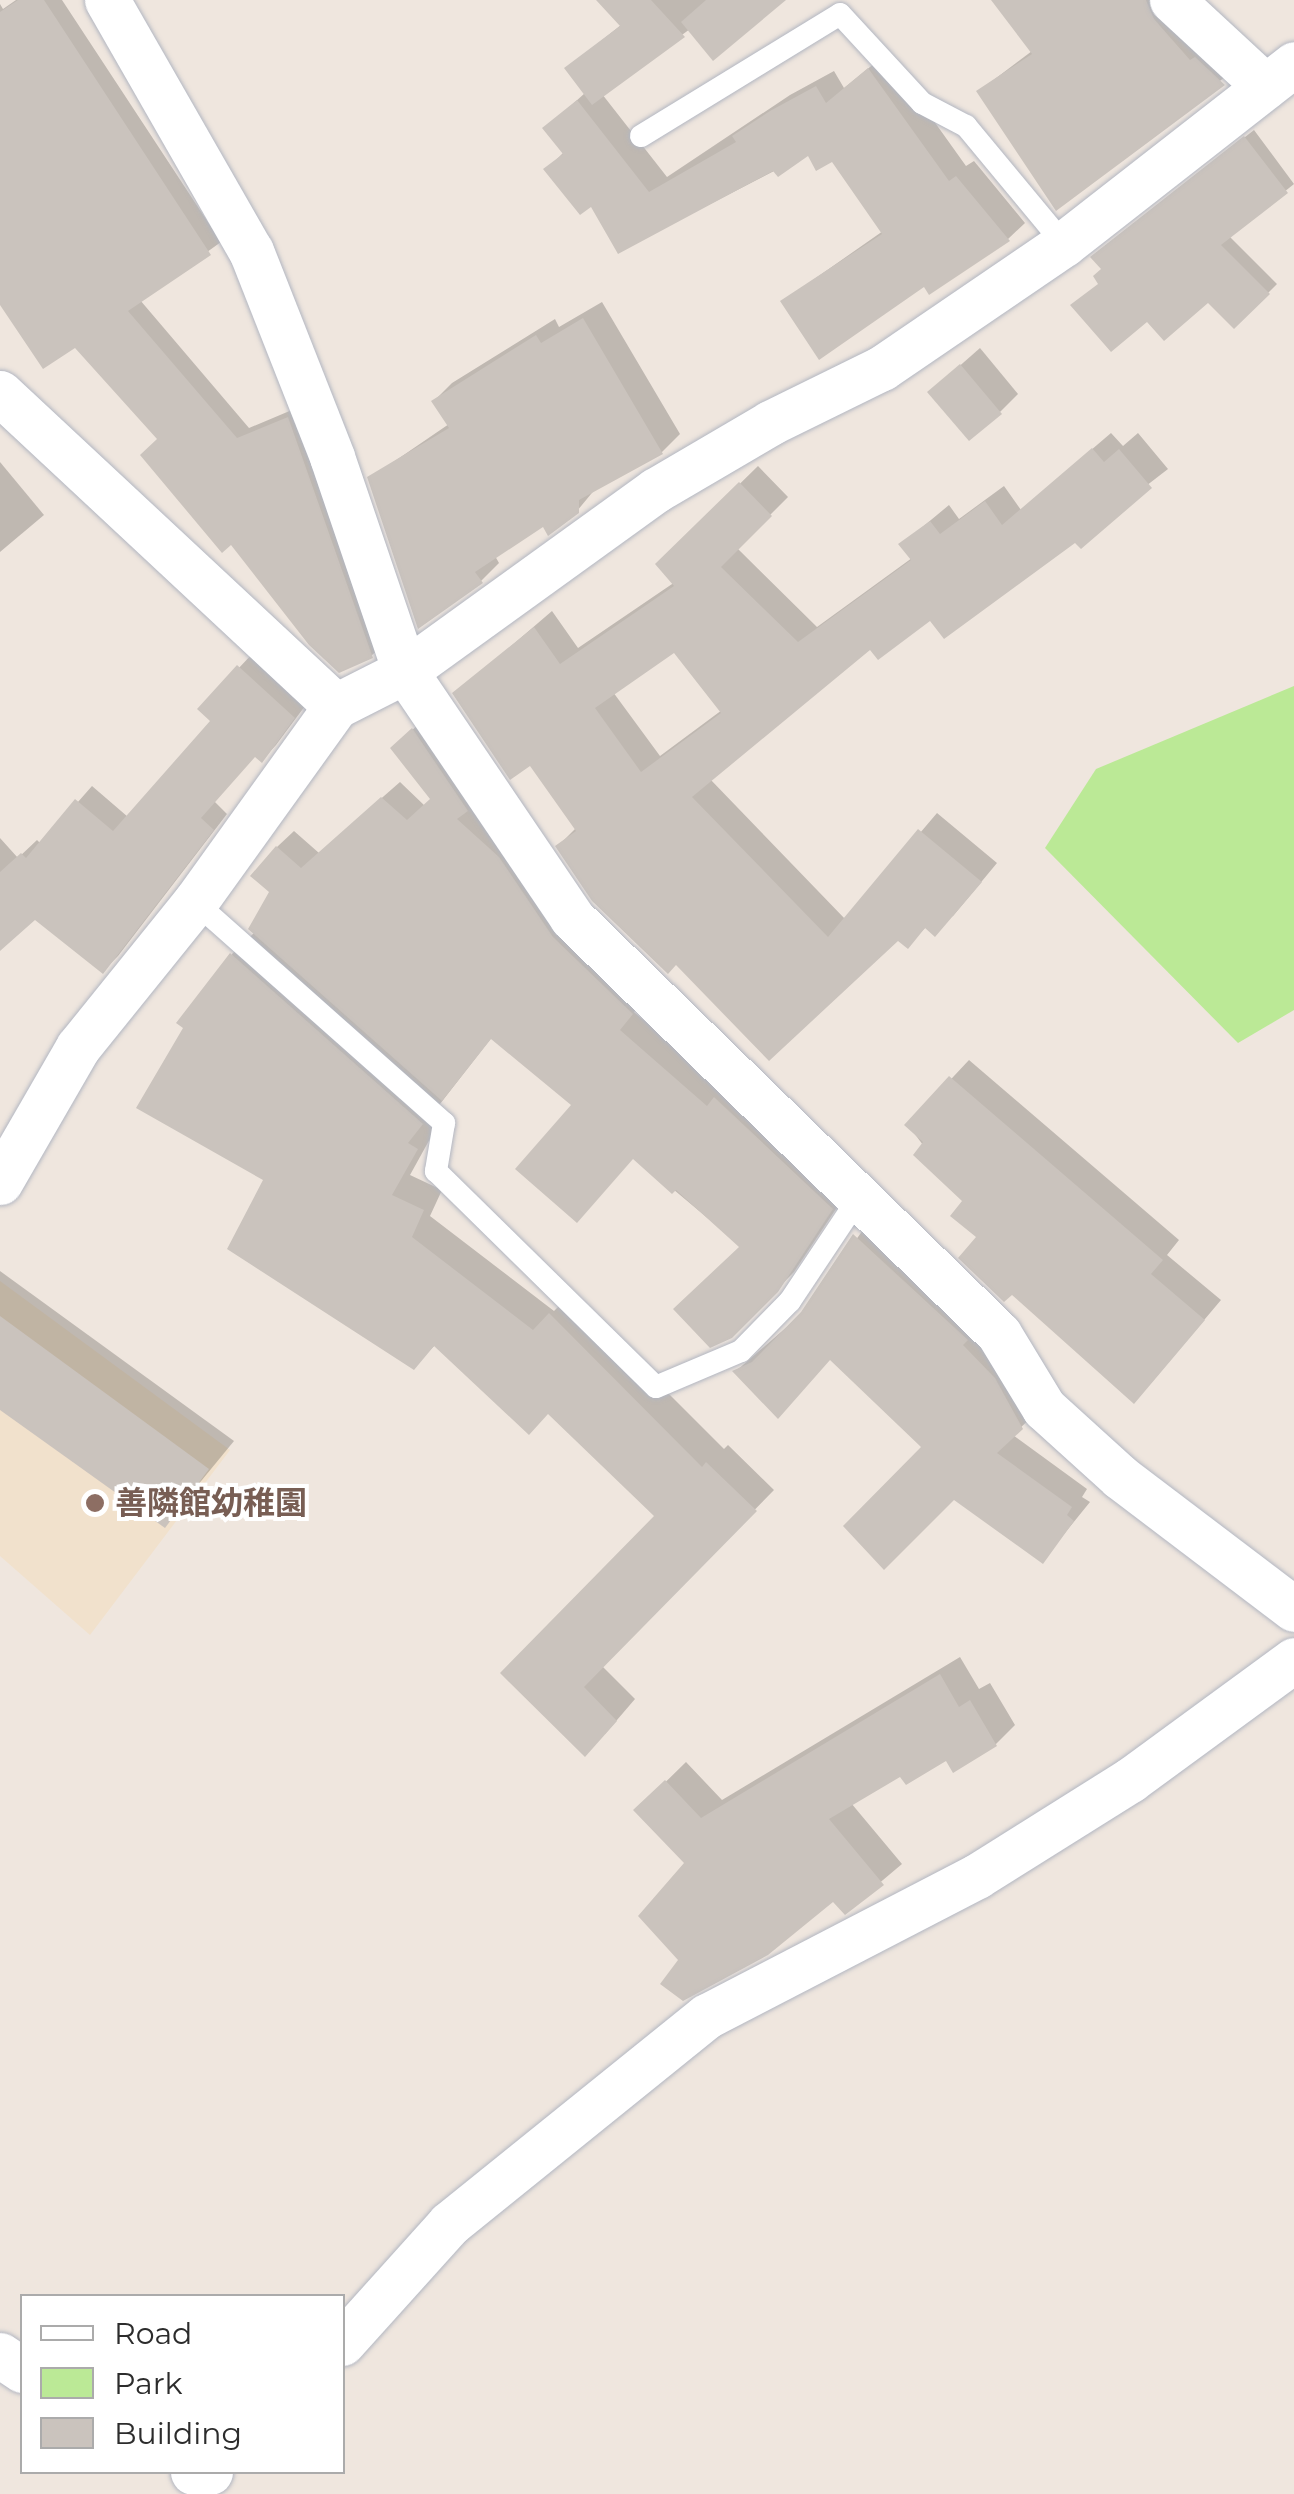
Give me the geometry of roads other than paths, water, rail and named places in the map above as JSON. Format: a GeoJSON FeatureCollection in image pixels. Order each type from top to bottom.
{"type":"FeatureCollection","features":[{"type":"Feature","properties":{"kind":"street"},"geometry":{"type":"LineString","coordinates":[[108,0],[251,251],[332,457],[405,671],[572,918],[998,1334],[1044,1408],[1120,1477],[1294,1609]]}},
{"type":"Feature","properties":{"kind":"street"},"geometry":{"type":"LineString","coordinates":[[0,1182],[78,1048],[195,902],[336,706],[405,671],[656,490],[770,423],[882,368],[1064,244],[1279,75],[1172,0]]}},
{"type":"Feature","properties":{"kind":"street"},"geometry":{"type":"LineString","coordinates":[[0,393],[336,706]]}},
{"type":"Feature","properties":{"kind":"street"},"geometry":{"type":"LineString","coordinates":[[345,2340],[449,2224],[707,2016],[977,1876],[1130,1780],[1294,1660]]}},
{"type":"Feature","properties":{"kind":"lane"},"geometry":{"type":"LineString","coordinates":[[642,136],[840,14],[922,103],[966,126],[1064,244]]}},
{"type":"Feature","properties":{"kind":"lane"},"geometry":{"type":"LineString","coordinates":[[195,902],[444,1123],[436,1170],[656,1387],[741,1351],[790,1300],[858,1199]]}},
{"type":"Feature","properties":{"kind":"place","name":"善隣館幼稚園"},"geometry":{"type":"Point","coordinates":[95,1503]}}]}
